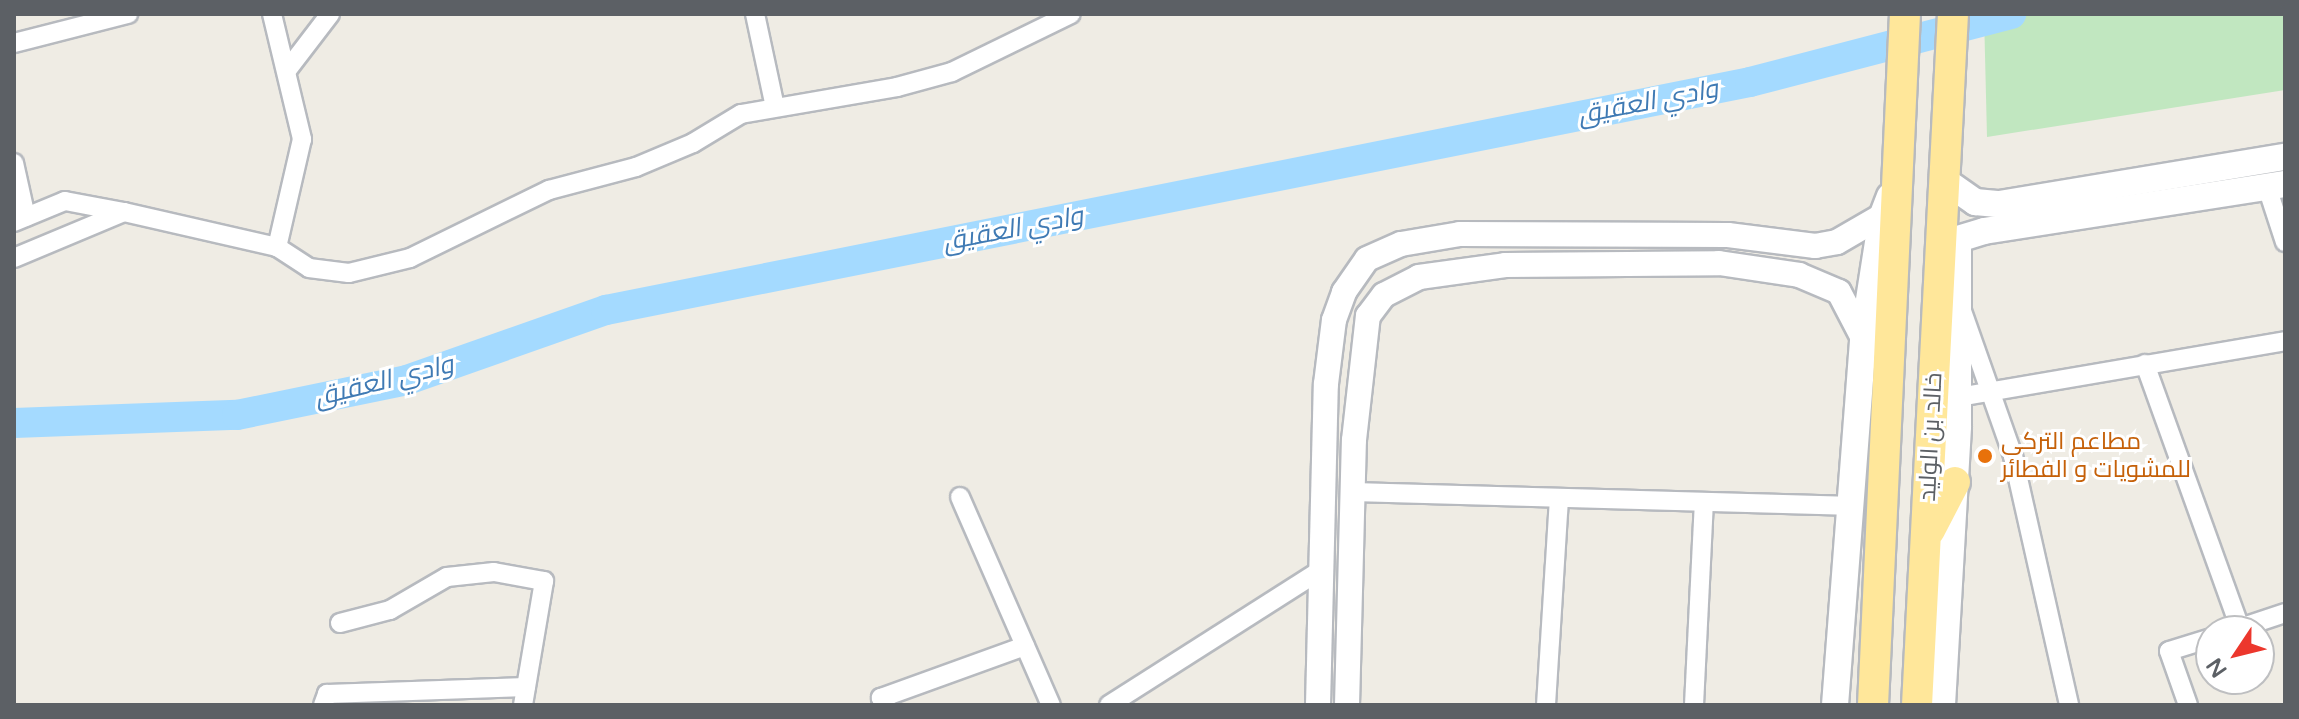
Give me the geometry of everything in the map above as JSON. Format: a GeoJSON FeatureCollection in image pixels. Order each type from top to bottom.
{"type":"FeatureCollection","features":[{"type":"Feature","properties":{"kind":"highway","name":"خالد بن الوليد"},"geometry":{"type":"LineString","coordinates":[[1873,705],[1891,196],[1905,14]]}},
{"type":"Feature","properties":{"kind":"highway","name":"خالد بن الوليد"},"geometry":{"type":"LineString","coordinates":[[1917,705],[1925,538],[1949,248],[1945,175],[1953,14]]}},
{"type":"Feature","properties":{"kind":"highway"},"geometry":{"type":"LineString","coordinates":[[1925,538],[1955,482]]}},
{"type":"Feature","properties":{"kind":"main road"},"geometry":{"type":"LineString","coordinates":[[1945,175],[1975,202],[2000,204],[2285,157]]}},
{"type":"Feature","properties":{"kind":"main road"},"geometry":{"type":"LineString","coordinates":[[1942,705],[1958,397],[1957,298],[1949,248],[2007,226],[2276,185]]}},
{"type":"Feature","properties":{"kind":"main road"},"geometry":{"type":"LineString","coordinates":[[1835,705],[1846,506],[1863,338],[1891,196]]}},
{"type":"Feature","properties":{"kind":"street"},"geometry":{"type":"LineString","coordinates":[[14,43],[128,14]]}},
{"type":"Feature","properties":{"kind":"street"},"geometry":{"type":"LineString","coordinates":[[272,14],[288,69],[302,139],[277,247]]}},
{"type":"Feature","properties":{"kind":"street"},"geometry":{"type":"LineString","coordinates":[[288,69],[330,14]]}},
{"type":"Feature","properties":{"kind":"street"},"geometry":{"type":"LineString","coordinates":[[755,14],[775,107]]}},
{"type":"Feature","properties":{"kind":"street"},"geometry":{"type":"LineString","coordinates":[[14,163],[20,220],[65,201],[277,247],[309,268],[349,273],[410,258],[549,190],[636,167],[693,143],[741,114],[897,87],[952,72],[1071,14]]}},
{"type":"Feature","properties":{"kind":"street"},"geometry":{"type":"LineString","coordinates":[[2276,185],[2285,242]]}},
{"type":"Feature","properties":{"kind":"street"},"geometry":{"type":"LineString","coordinates":[[1318,705],[1326,384],[1334,320],[1344,292],[1367,259],[1401,244],[1460,234],[1721,235],[1815,246],[1837,242],[1891,196]]}},
{"type":"Feature","properties":{"kind":"street"},"geometry":{"type":"LineString","coordinates":[[14,258],[124,212]]}},
{"type":"Feature","properties":{"kind":"street"},"geometry":{"type":"LineString","coordinates":[[1719,263],[1721,235]]}},
{"type":"Feature","properties":{"kind":"street"},"geometry":{"type":"LineString","coordinates":[[1347,705],[1353,492],[1368,316],[1384,295],[1419,277],[1505,265],[1719,263],[1799,275],[1839,292],[1863,338]]}},
{"type":"Feature","properties":{"kind":"street"},"geometry":{"type":"LineString","coordinates":[[1957,298],[1994,391],[2069,705]]}},
{"type":"Feature","properties":{"kind":"street"},"geometry":{"type":"LineString","coordinates":[[1958,397],[2285,341]]}},
{"type":"Feature","properties":{"kind":"street"},"geometry":{"type":"LineString","coordinates":[[2145,364],[2231,615]]}},
{"type":"Feature","properties":{"kind":"street"},"geometry":{"type":"LineString","coordinates":[[1353,492],[1846,506]]}},
{"type":"Feature","properties":{"kind":"street"},"geometry":{"type":"LineString","coordinates":[[960,497],[1051,705]]}},
{"type":"Feature","properties":{"kind":"street"},"geometry":{"type":"LineString","coordinates":[[1546,705],[1559,498]]}},
{"type":"Feature","properties":{"kind":"street"},"geometry":{"type":"LineString","coordinates":[[1694,705],[1704,502]]}},
{"type":"Feature","properties":{"kind":"street"},"geometry":{"type":"LineString","coordinates":[[1109,705],[1321,570]]}},
{"type":"Feature","properties":{"kind":"street"},"geometry":{"type":"LineString","coordinates":[[323,705],[327,694],[524,696],[544,581],[494,572],[447,577],[390,610],[340,623]]}},
{"type":"Feature","properties":{"kind":"street"},"geometry":{"type":"LineString","coordinates":[[2188,705],[2169,651],[2195,643]]}},
{"type":"Feature","properties":{"kind":"street"},"geometry":{"type":"LineString","coordinates":[[886,705],[881,698],[1025,646]]}},
{"type":"Feature","properties":{"kind":"green space"},"geometry":{"type":"Polygon","coordinates":[[[1984,14],[2285,14],[2285,90],[1987,137],[1984,14]]]}},
{"type":"Feature","properties":{"kind":"waterway","name":"وادي العقيق"},"geometry":{"type":"LineString","coordinates":[[14,423],[237,415],[407,380],[606,310],[1750,82],[2011,14]]}},
{"type":"Feature","properties":{"kind":"place","name":"مطاعم التركي للمشويات و الفطائر"},"geometry":{"type":"Point","coordinates":[1985,456]}}]}
